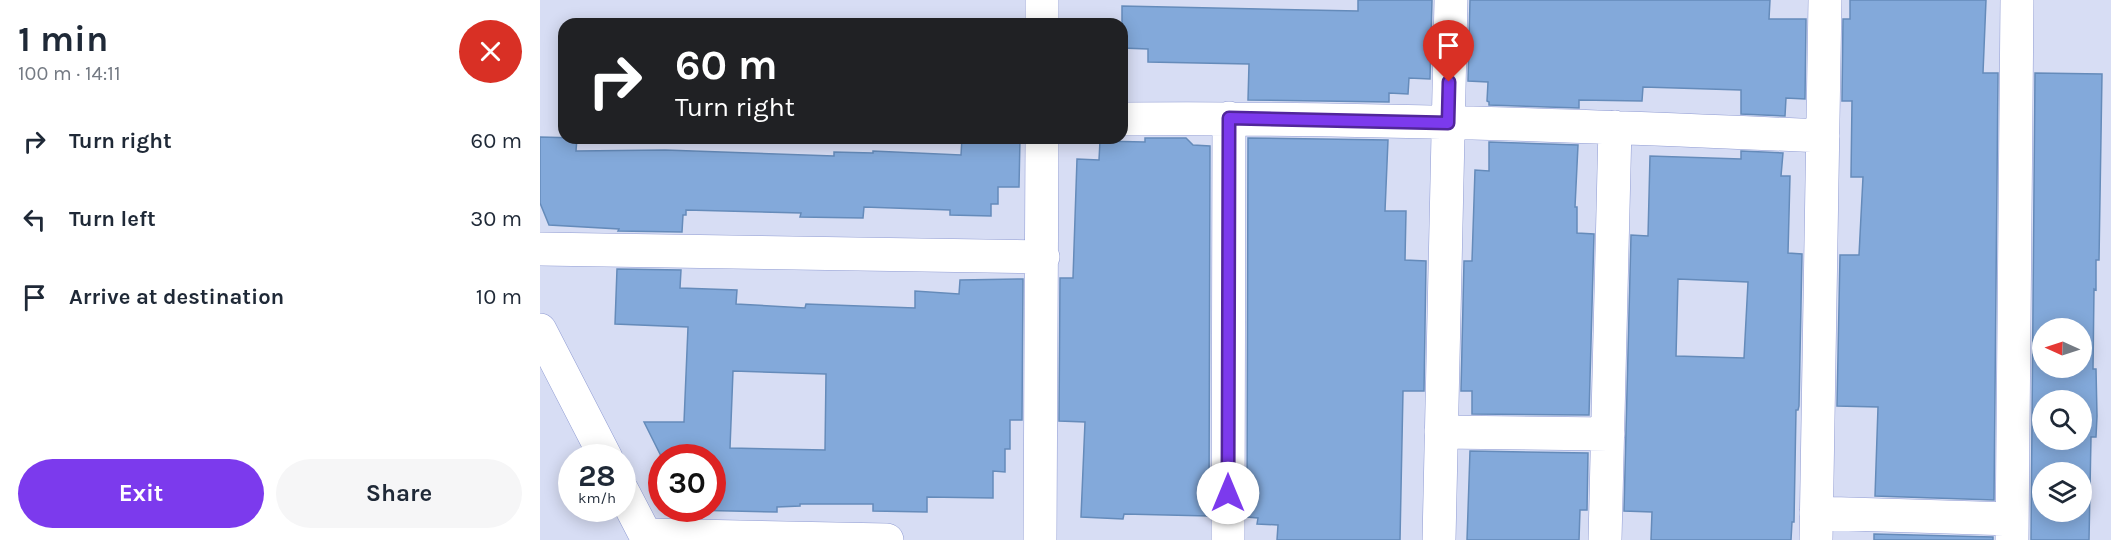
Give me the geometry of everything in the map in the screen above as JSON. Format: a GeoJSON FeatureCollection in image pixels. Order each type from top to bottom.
{"type":"FeatureCollection","features":[{"type":"Feature","properties":{"kind":"street"},"geometry":{"type":"LineString","coordinates":[[1042,0],[1042,18]]}},
{"type":"Feature","properties":{"kind":"street"},"geometry":{"type":"LineString","coordinates":[[1439,540],[1451,0]]}},
{"type":"Feature","properties":{"kind":"street"},"geometry":{"type":"LineString","coordinates":[[1825,0],[1816,527],[2012,530],[2017,0]]}},
{"type":"Feature","properties":{"kind":"street"},"geometry":{"type":"LineString","coordinates":[[1228,540],[1229,118]]}},
{"type":"Feature","properties":{"kind":"street"},"geometry":{"type":"LineString","coordinates":[[1128,119],[1229,118],[1615,127],[1823,136]]}},
{"type":"Feature","properties":{"kind":"street"},"geometry":{"type":"LineString","coordinates":[[1605,540],[1615,127]]}},
{"type":"Feature","properties":{"kind":"street"},"geometry":{"type":"LineString","coordinates":[[1040,540],[1042,144]]}},
{"type":"Feature","properties":{"kind":"street"},"geometry":{"type":"LineString","coordinates":[[540,249],[1043,257]]}},
{"type":"Feature","properties":{"kind":"street"},"geometry":{"type":"LineString","coordinates":[[540,330],[599,444]]}},
{"type":"Feature","properties":{"kind":"street"},"geometry":{"type":"LineString","coordinates":[[1441,432],[1608,434]]}},
{"type":"Feature","properties":{"kind":"street"},"geometry":{"type":"LineString","coordinates":[[636,517],[647,538],[887,540]]}},
{"type":"Feature","properties":{"kind":"building"},"geometry":{"type":"Polygon","coordinates":[[[1358,0],[1432,0],[1430,79],[1409,78],[1408,94],[1389,93],[1389,102],[1248,100],[1249,64],[1148,62],[1148,49],[1128,48],[1128,18],[1122,18],[1122,6],[1358,11],[1358,0]]]}},
{"type":"Feature","properties":{"kind":"building"},"geometry":{"type":"Polygon","coordinates":[[[1470,0],[1770,0],[1769,19],[1806,19],[1805,99],[1786,98],[1785,116],[1741,114],[1741,90],[1643,87],[1642,101],[1579,100],[1579,108],[1489,105],[1487,101],[1488,82],[1468,81],[1470,0]]]}},
{"type":"Feature","properties":{"kind":"building"},"geometry":{"type":"Polygon","coordinates":[[[1850,0],[1986,0],[1983,73],[1998,73],[1994,500],[1875,496],[1878,407],[1837,406],[1840,255],[1859,255],[1863,177],[1851,177],[1852,101],[1842,101],[1843,19],[1850,19],[1850,0]]]}},
{"type":"Feature","properties":{"kind":"building"},"geometry":{"type":"Polygon","coordinates":[[[2035,73],[2102,74],[2099,260],[2096,260],[2096,290],[2094,289],[2093,369],[2096,369],[2096,437],[2092,437],[2092,390],[2032,390],[2032,378],[2092,378],[2092,318],[2033,318],[2035,73]]]}},
{"type":"Feature","properties":{"kind":"building"},"geometry":{"type":"Polygon","coordinates":[[[540,137],[558,137],[558,144],[577,144],[576,151],[665,150],[834,156],[834,152],[873,153],[873,151],[961,155],[962,144],[1020,144],[1019,187],[998,187],[998,204],[991,204],[991,216],[950,215],[950,210],[864,207],[863,218],[800,217],[801,213],[686,210],[686,215],[683,215],[682,232],[618,231],[619,229],[549,225],[540,203],[540,137]]]}},
{"type":"Feature","properties":{"kind":"building"},"geometry":{"type":"Polygon","coordinates":[[[1145,138],[1186,138],[1193,145],[1210,146],[1209,516],[1124,514],[1123,519],[1081,517],[1085,422],[1059,421],[1060,278],[1073,278],[1077,159],[1099,160],[1100,144],[1145,142],[1145,138]]]}},
{"type":"Feature","properties":{"kind":"building"},"geometry":{"type":"Polygon","coordinates":[[[1248,138],[1388,140],[1385,211],[1406,211],[1405,260],[1426,261],[1424,391],[1403,391],[1400,540],[1277,540],[1278,525],[1257,524],[1258,518],[1247,517],[1248,138]]]}},
{"type":"Feature","properties":{"kind":"building"},"geometry":{"type":"Polygon","coordinates":[[[1489,142],[1578,145],[1575,207],[1577,207],[1577,233],[1594,234],[1589,415],[1472,414],[1472,391],[1461,391],[1464,261],[1472,261],[1475,170],[1489,171],[1489,142]]]}},
{"type":"Feature","properties":{"kind":"building"},"geometry":{"type":"Polygon","coordinates":[[[1741,151],[1783,153],[1781,176],[1790,176],[1788,253],[1802,254],[1799,406],[1796,410],[1794,522],[1792,522],[1791,540],[1651,540],[1652,512],[1624,511],[1631,235],[1648,236],[1650,156],[1741,159],[1741,151]],[[1678,279],[1676,356],[1744,358],[1748,282],[1678,279]]]}},
{"type":"Feature","properties":{"kind":"building"},"geometry":{"type":"Polygon","coordinates":[[[617,269],[681,270],[680,288],[737,290],[736,304],[805,308],[806,304],[915,308],[915,291],[959,294],[960,280],[1023,279],[1022,420],[1010,420],[1010,449],[1005,449],[1005,472],[993,471],[993,498],[927,497],[927,512],[873,511],[873,504],[800,504],[800,506],[777,507],[777,512],[726,511],[726,444],[655,444],[644,422],[684,422],[688,327],[615,324],[617,269]],[[733,371],[730,448],[825,450],[826,374],[733,371]]]}},
{"type":"Feature","properties":{"kind":"building"},"geometry":{"type":"Polygon","coordinates":[[[2032,423],[2032,450],[2091,450],[2091,462],[2032,462],[2032,522],[2089,522],[2089,540],[2031,540],[2032,423]]]}},
{"type":"Feature","properties":{"kind":"building"},"geometry":{"type":"Polygon","coordinates":[[[1470,451],[1588,453],[1587,510],[1580,510],[1579,540],[1467,540],[1470,451]]]}},
{"type":"Feature","properties":{"kind":"building"},"geometry":{"type":"Polygon","coordinates":[[[1874,534],[1993,537],[1993,540],[1874,540],[1874,534]]]}},
{"type":"Feature","properties":{"kind":"route"},"geometry":{"type":"LineString","coordinates":[[1228,493],[1229,118],[1448,123],[1449,82]]}}]}
